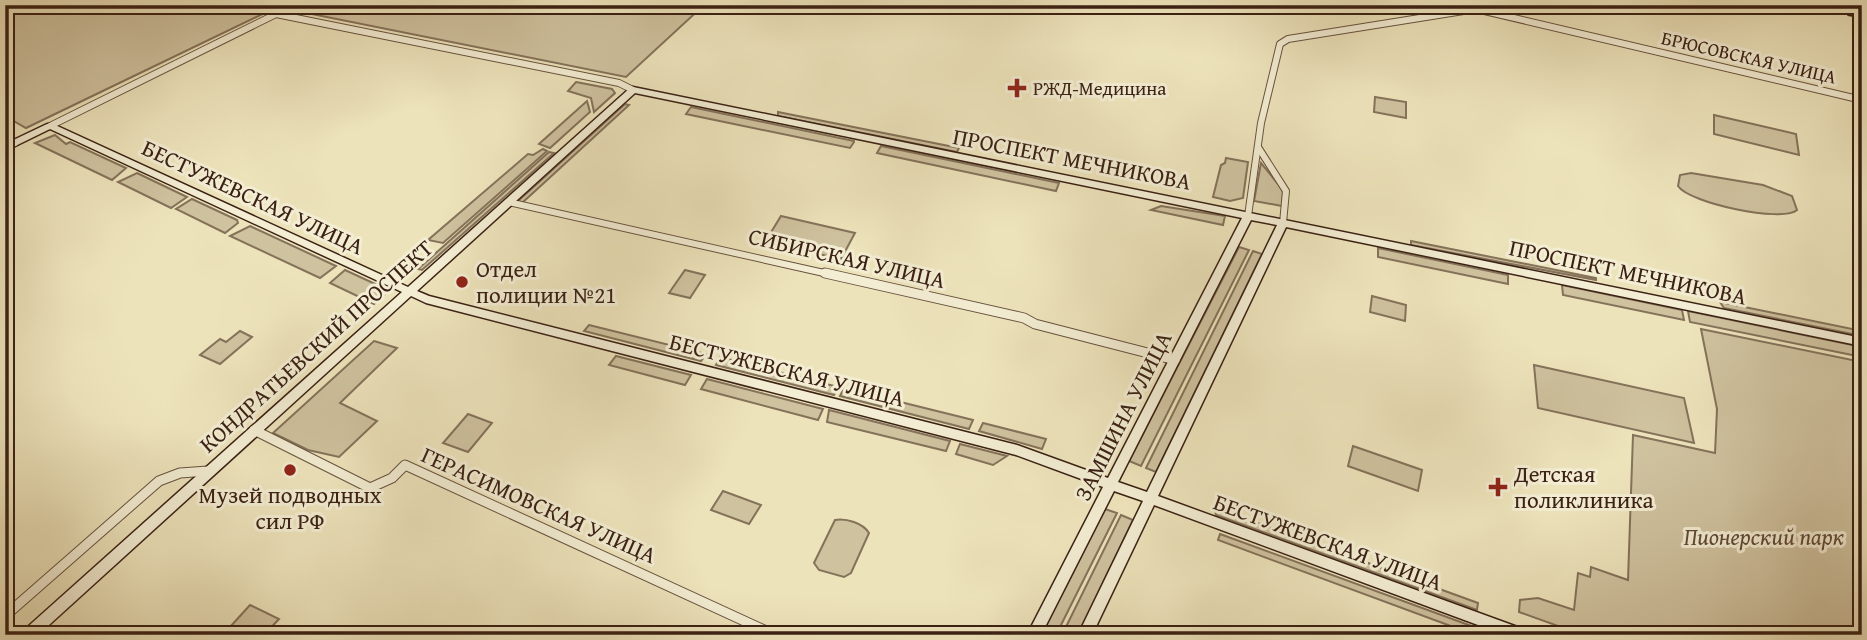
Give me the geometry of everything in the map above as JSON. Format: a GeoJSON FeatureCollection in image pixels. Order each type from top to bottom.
{"type":"FeatureCollection","features":[{"type":"Feature","properties":{"kind":"street","name":"БРЮСОВСКАЯ УЛИЦА"},"geometry":{"type":"LineString","coordinates":[[1248,216],[1269,85],[1283,41],[1461,9],[1482,10],[1862,100]]}},
{"type":"Feature","properties":{"kind":"street","name":"ПРОСПЕКТ МЕЧНИКОВА"},"geometry":{"type":"LineString","coordinates":[[50,126],[276,14],[601,80],[633,90],[1862,342]]}},
{"type":"Feature","properties":{"kind":"street","name":"КОНДРАТЬЕВСКИЙ ПРОСПЕКТ"},"geometry":{"type":"LineString","coordinates":[[28,635],[633,90]]}},
{"type":"Feature","properties":{"kind":"street"},"geometry":{"type":"LineString","coordinates":[[5,148],[50,126]]}},
{"type":"Feature","properties":{"kind":"street","name":"БЕСТУЖЕВСКАЯ УЛИЦА"},"geometry":{"type":"LineString","coordinates":[[50,126],[408,292],[463,309],[1017,450],[1523,635]]}},
{"type":"Feature","properties":{"kind":"street"},"geometry":{"type":"LineString","coordinates":[[5,137],[15,143]]}},
{"type":"Feature","properties":{"kind":"street"},"geometry":{"type":"LineString","coordinates":[[1085,635],[1283,223],[1286,191],[1258,147]]}},
{"type":"Feature","properties":{"kind":"street","name":"СИБИРСКАЯ УЛИЦА"},"geometry":{"type":"LineString","coordinates":[[508,202],[1024,318],[1035,324],[1175,360]]}},
{"type":"Feature","properties":{"kind":"street","name":"ЗАМШИНА УЛИЦА"},"geometry":{"type":"LineString","coordinates":[[1034,635],[1248,216]]}},
{"type":"Feature","properties":{"kind":"street","name":"ГЕРАСИМОВСКАЯ УЛИЦА"},"geometry":{"type":"LineString","coordinates":[[254,430],[370,488],[392,478],[405,465],[506,509],[775,635]]}},
{"type":"Feature","properties":{"kind":"street"},"geometry":{"type":"LineString","coordinates":[[5,615],[159,481],[180,473],[208,471]]}},
{"type":"Feature","properties":{"kind":"green space"},"geometry":{"type":"Polygon","coordinates":[[[5,5],[704,5],[626,77],[277,7],[26,128],[5,116],[5,5]]]}},
{"type":"Feature","properties":{"kind":"green space"},"geometry":{"type":"Polygon","coordinates":[[[576,82],[612,89],[615,93],[594,112],[591,98],[568,91],[576,82]]]}},
{"type":"Feature","properties":{"kind":"green space"},"geometry":{"type":"Polygon","coordinates":[[[1375,97],[1406,102],[1406,118],[1374,112],[1375,97]]]}},
{"type":"Feature","properties":{"kind":"green space"},"geometry":{"type":"Polygon","coordinates":[[[587,101],[590,112],[550,148],[539,144],[587,101]]]}},
{"type":"Feature","properties":{"kind":"green space"},"geometry":{"type":"Polygon","coordinates":[[[625,104],[629,105],[522,203],[518,201],[625,104]]]}},
{"type":"Feature","properties":{"kind":"green space"},"geometry":{"type":"Polygon","coordinates":[[[691,107],[854,142],[850,148],[686,114],[691,107]]]}},
{"type":"Feature","properties":{"kind":"green space"},"geometry":{"type":"Polygon","coordinates":[[[778,112],[959,148],[957,152],[778,116],[778,112]]]}},
{"type":"Feature","properties":{"kind":"green space"},"geometry":{"type":"Polygon","coordinates":[[[1714,115],[1796,134],[1799,155],[1714,134],[1714,115]]]}},
{"type":"Feature","properties":{"kind":"green space"},"geometry":{"type":"Polygon","coordinates":[[[55,135],[66,144],[70,142],[126,168],[112,180],[35,143],[55,135]]]}},
{"type":"Feature","properties":{"kind":"green space"},"geometry":{"type":"Polygon","coordinates":[[[881,146],[1059,183],[1056,191],[877,153],[881,146]]]}},
{"type":"Feature","properties":{"kind":"green space"},"geometry":{"type":"Polygon","coordinates":[[[543,149],[547,151],[443,243],[428,240],[528,154],[533,155],[543,149]]]}},
{"type":"Feature","properties":{"kind":"green space"},"geometry":{"type":"Polygon","coordinates":[[[549,152],[554,153],[422,270],[418,269],[549,152]]]}},
{"type":"Feature","properties":{"kind":"green space"},"geometry":{"type":"Polygon","coordinates":[[[1226,158],[1248,162],[1243,198],[1230,201],[1213,197],[1221,165],[1226,158]]]}},
{"type":"Feature","properties":{"kind":"green space"},"geometry":{"type":"Polygon","coordinates":[[[1261,163],[1283,190],[1282,206],[1254,201],[1261,163]]]}},
{"type":"Feature","properties":{"kind":"green space"},"geometry":{"type":"Polygon","coordinates":[[[137,173],[187,197],[171,208],[118,182],[137,173]]]}},
{"type":"Feature","properties":{"kind":"green space"},"geometry":{"type":"Polygon","coordinates":[[[1691,173],[1763,185],[1792,196],[1797,210],[1788,213],[1756,213],[1699,199],[1678,186],[1680,175],[1691,173]]]}},
{"type":"Feature","properties":{"kind":"green space"},"geometry":{"type":"Polygon","coordinates":[[[192,199],[237,220],[238,223],[225,233],[176,209],[192,199]]]}},
{"type":"Feature","properties":{"kind":"green space"},"geometry":{"type":"Polygon","coordinates":[[[1161,206],[1225,216],[1223,225],[1151,210],[1161,206]]]}},
{"type":"Feature","properties":{"kind":"green space"},"geometry":{"type":"Polygon","coordinates":[[[781,216],[855,233],[841,259],[765,242],[781,216]]]}},
{"type":"Feature","properties":{"kind":"green space"},"geometry":{"type":"Polygon","coordinates":[[[250,226],[336,266],[320,278],[230,236],[250,226]]]}},
{"type":"Feature","properties":{"kind":"green space"},"geometry":{"type":"Polygon","coordinates":[[[1411,241],[1596,278],[1596,280],[1411,245],[1411,241]]]}},
{"type":"Feature","properties":{"kind":"green space"},"geometry":{"type":"Polygon","coordinates":[[[1239,247],[1249,250],[1141,466],[1129,461],[1239,247]]]}},
{"type":"Feature","properties":{"kind":"green space"},"geometry":{"type":"Polygon","coordinates":[[[1378,248],[1508,275],[1508,284],[1378,257],[1378,248]]]}},
{"type":"Feature","properties":{"kind":"green space"},"geometry":{"type":"Polygon","coordinates":[[[1253,251],[1262,254],[1156,472],[1146,468],[1253,251]]]}},
{"type":"Feature","properties":{"kind":"green space"},"geometry":{"type":"Polygon","coordinates":[[[345,270],[384,288],[380,292],[384,295],[374,304],[330,283],[345,270]]]}},
{"type":"Feature","properties":{"kind":"green space"},"geometry":{"type":"Polygon","coordinates":[[[685,270],[705,275],[690,298],[669,293],[685,270]]]}},
{"type":"Feature","properties":{"kind":"green space"},"geometry":{"type":"Polygon","coordinates":[[[1562,285],[1682,310],[1684,320],[1563,295],[1562,285]]]}},
{"type":"Feature","properties":{"kind":"green space"},"geometry":{"type":"Polygon","coordinates":[[[1372,296],[1406,305],[1405,321],[1370,312],[1372,296]]]}},
{"type":"Feature","properties":{"kind":"green space"},"geometry":{"type":"Polygon","coordinates":[[[1720,302],[1862,331],[1862,336],[1724,308],[1720,302]]]}},
{"type":"Feature","properties":{"kind":"green space"},"geometry":{"type":"Polygon","coordinates":[[[1688,311],[1862,347],[1862,357],[1690,322],[1688,311]]]}},
{"type":"Feature","properties":{"kind":"green space"},"geometry":{"type":"Polygon","coordinates":[[[589,325],[706,354],[701,361],[584,331],[589,325]]]}},
{"type":"Feature","properties":{"kind":"green space","name":"Пионерский парк"},"geometry":{"type":"Polygon","coordinates":[[[1701,329],[1862,362],[1862,635],[1583,635],[1519,612],[1520,600],[1538,598],[1574,610],[1578,573],[1590,577],[1591,567],[1628,580],[1633,435],[1715,453],[1717,409],[1701,329]]]}},
{"type":"Feature","properties":{"kind":"green space"},"geometry":{"type":"Polygon","coordinates":[[[240,331],[252,337],[220,364],[200,355],[220,339],[226,342],[240,331]]]}},
{"type":"Feature","properties":{"kind":"green space"},"geometry":{"type":"Polygon","coordinates":[[[374,341],[397,348],[340,403],[377,421],[339,457],[308,450],[273,433],[374,341]]]}},
{"type":"Feature","properties":{"kind":"green space"},"geometry":{"type":"Polygon","coordinates":[[[616,356],[691,375],[685,385],[609,365],[616,356]]]}},
{"type":"Feature","properties":{"kind":"green space"},"geometry":{"type":"Polygon","coordinates":[[[720,357],[838,387],[834,395],[716,365],[720,357]]]}},
{"type":"Feature","properties":{"kind":"green space"},"geometry":{"type":"Polygon","coordinates":[[[1534,365],[1684,398],[1694,443],[1538,408],[1534,365]]]}},
{"type":"Feature","properties":{"kind":"green space"},"geometry":{"type":"Polygon","coordinates":[[[707,379],[823,409],[818,420],[701,389],[707,379]]]}},
{"type":"Feature","properties":{"kind":"green space"},"geometry":{"type":"Polygon","coordinates":[[[844,388],[973,420],[969,429],[840,396],[844,388]]]}},
{"type":"Feature","properties":{"kind":"green space"},"geometry":{"type":"Polygon","coordinates":[[[829,410],[950,441],[946,451],[827,422],[829,410]]]}},
{"type":"Feature","properties":{"kind":"green space"},"geometry":{"type":"Polygon","coordinates":[[[468,414],[492,423],[468,452],[443,443],[468,414]]]}},
{"type":"Feature","properties":{"kind":"green space"},"geometry":{"type":"Polygon","coordinates":[[[983,423],[1046,439],[1042,449],[979,431],[983,423]]]}},
{"type":"Feature","properties":{"kind":"green space"},"geometry":{"type":"Polygon","coordinates":[[[960,444],[1007,456],[993,465],[956,454],[960,444]]]}},
{"type":"Feature","properties":{"kind":"green space"},"geometry":{"type":"Polygon","coordinates":[[[1353,446],[1422,470],[1418,491],[1348,466],[1353,446]]]}},
{"type":"Feature","properties":{"kind":"green space"},"geometry":{"type":"Polygon","coordinates":[[[723,491],[761,505],[749,524],[711,510],[723,491]]]}},
{"type":"Feature","properties":{"kind":"green space"},"geometry":{"type":"Polygon","coordinates":[[[1214,507],[1478,603],[1477,610],[1216,515],[1214,507]]]}},
{"type":"Feature","properties":{"kind":"green space"},"geometry":{"type":"Polygon","coordinates":[[[1105,509],[1117,513],[1056,635],[1041,635],[1105,509]]]}},
{"type":"Feature","properties":{"kind":"green space"},"geometry":{"type":"Polygon","coordinates":[[[1121,515],[1133,520],[1078,635],[1062,635],[1121,515]]]}},
{"type":"Feature","properties":{"kind":"green space"},"geometry":{"type":"Polygon","coordinates":[[[835,520],[854,522],[869,533],[851,573],[844,577],[819,570],[814,563],[835,520]]]}},
{"type":"Feature","properties":{"kind":"green space"},"geometry":{"type":"Polygon","coordinates":[[[1220,534],[1496,635],[1475,635],[1218,540],[1220,534]]]}},
{"type":"Feature","properties":{"kind":"green space"},"geometry":{"type":"Polygon","coordinates":[[[250,605],[279,619],[264,635],[245,635],[230,627],[250,605]]]}},
{"type":"Feature","properties":{"kind":"railway"},"geometry":{"type":"LineString","coordinates":[[1768,5],[1862,17]]}},
{"type":"Feature","properties":{"kind":"place","name":"РЖД-Медицина"},"geometry":{"type":"Point","coordinates":[1017,88]}},
{"type":"Feature","properties":{"kind":"place","name":"Отдел полиции №21"},"geometry":{"type":"Point","coordinates":[462,282]}},
{"type":"Feature","properties":{"kind":"place","name":"Музей подводных сил РФ"},"geometry":{"type":"Point","coordinates":[290,470]}},
{"type":"Feature","properties":{"kind":"place","name":"Детская поликлиника"},"geometry":{"type":"Point","coordinates":[1498,487]}}]}
